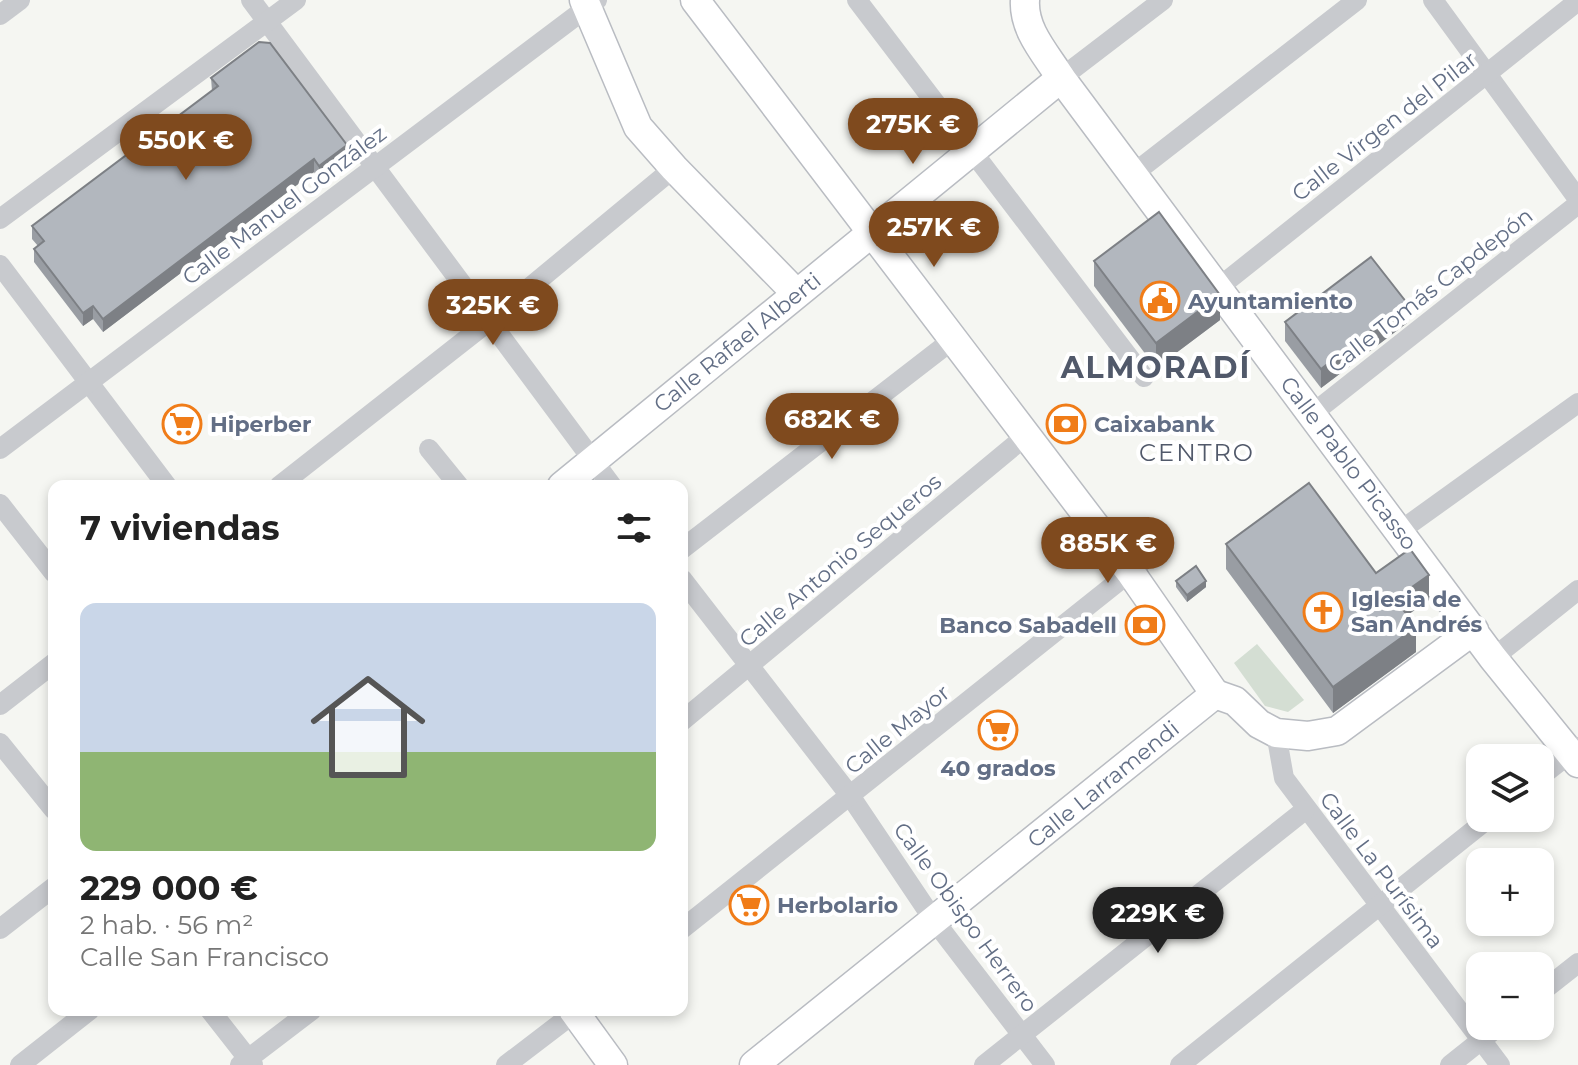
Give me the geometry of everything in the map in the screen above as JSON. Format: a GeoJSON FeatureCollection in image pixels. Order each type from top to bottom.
{"type":"FeatureCollection","features":[{"type":"Feature","properties":{"kind":"main road"},"geometry":{"type":"LineString","coordinates":[[695,0],[1032,442],[1135,569],[1215,694],[1235,701],[1259,724],[1276,733],[1308,736],[1337,731],[1474,630]]}},
{"type":"Feature","properties":{"kind":"main road","name":"Calle Pablo Picasso"},"geometry":{"type":"LineString","coordinates":[[1025,0],[1024,13],[1031,33],[1061,78],[1493,658],[1575,754]]}},
{"type":"Feature","properties":{"kind":"main road"},"geometry":{"type":"LineString","coordinates":[[589,3],[638,127],[796,293]]}},
{"type":"Feature","properties":{"kind":"main road","name":"Calle Rafael Alberti"},"geometry":{"type":"LineString","coordinates":[[569,480],[1061,78]]}},
{"type":"Feature","properties":{"kind":"main road","name":"Calle Larramendi"},"geometry":{"type":"LineString","coordinates":[[754,1065],[1215,694]]}},
{"type":"Feature","properties":{"kind":"main road"},"geometry":{"type":"LineString","coordinates":[[579,1016],[613,1065]]}},
{"type":"Feature","properties":{"kind":"street"},"geometry":{"type":"LineString","coordinates":[[0,15],[20,0]]}},
{"type":"Feature","properties":{"kind":"street"},"geometry":{"type":"LineString","coordinates":[[251,0],[607,480]]}},
{"type":"Feature","properties":{"kind":"street"},"geometry":{"type":"LineString","coordinates":[[0,219],[296,0]]}},
{"type":"Feature","properties":{"kind":"street"},"geometry":{"type":"LineString","coordinates":[[857,0],[1144,377]]}},
{"type":"Feature","properties":{"kind":"street"},"geometry":{"type":"LineString","coordinates":[[1061,78],[1163,0]]}},
{"type":"Feature","properties":{"kind":"street"},"geometry":{"type":"LineString","coordinates":[[1133,174],[1357,0]]}},
{"type":"Feature","properties":{"kind":"street"},"geometry":{"type":"LineString","coordinates":[[1433,0],[1578,201]]}},
{"type":"Feature","properties":{"kind":"street","name":"Calle Virgen del Pilar"},"geometry":{"type":"LineString","coordinates":[[1218,288],[1578,1]]}},
{"type":"Feature","properties":{"kind":"street","name":"Calle Manuel González"},"geometry":{"type":"LineString","coordinates":[[0,449],[589,3]]}},
{"type":"Feature","properties":{"kind":"street"},"geometry":{"type":"LineString","coordinates":[[287,480],[488,322],[674,168]]}},
{"type":"Feature","properties":{"kind":"street","name":"Calle Tomás Capdepón"},"geometry":{"type":"LineString","coordinates":[[1312,414],[1578,201]]}},
{"type":"Feature","properties":{"kind":"street"},"geometry":{"type":"LineString","coordinates":[[0,265],[162,480]]}},
{"type":"Feature","properties":{"kind":"street"},"geometry":{"type":"LineString","coordinates":[[688,544],[955,338]]}},
{"type":"Feature","properties":{"kind":"street"},"geometry":{"type":"LineString","coordinates":[[1400,531],[1578,403]]}},
{"type":"Feature","properties":{"kind":"street","name":"Calle Antonio Sequeros"},"geometry":{"type":"LineString","coordinates":[[688,716],[1032,442]]}},
{"type":"Feature","properties":{"kind":"street"},"geometry":{"type":"LineString","coordinates":[[429,449],[454,480]]}},
{"type":"Feature","properties":{"kind":"street"},"geometry":{"type":"LineString","coordinates":[[0,504],[48,565]]}},
{"type":"Feature","properties":{"kind":"street","name":"Calle Mayor"},"geometry":{"type":"LineString","coordinates":[[688,924],[1135,569]]}},
{"type":"Feature","properties":{"kind":"street","name":"Calle Obispo Herrero"},"geometry":{"type":"LineString","coordinates":[[688,587],[851,797],[933,919],[1045,1065]]}},
{"type":"Feature","properties":{"kind":"street"},"geometry":{"type":"LineString","coordinates":[[1493,658],[1578,590]]}},
{"type":"Feature","properties":{"kind":"street"},"geometry":{"type":"LineString","coordinates":[[0,705],[48,668]]}},
{"type":"Feature","properties":{"kind":"street","name":"Calle La Purísima"},"geometry":{"type":"LineString","coordinates":[[1276,733],[1284,778],[1305,810],[1466,1020]]}},
{"type":"Feature","properties":{"kind":"street"},"geometry":{"type":"LineString","coordinates":[[0,743],[48,803]]}},
{"type":"Feature","properties":{"kind":"street"},"geometry":{"type":"LineString","coordinates":[[1554,768],[1575,754]]}},
{"type":"Feature","properties":{"kind":"street"},"geometry":{"type":"LineString","coordinates":[[984,1065],[1305,810]]}},
{"type":"Feature","properties":{"kind":"street"},"geometry":{"type":"LineString","coordinates":[[1180,1065],[1471,832]]}},
{"type":"Feature","properties":{"kind":"street"},"geometry":{"type":"LineString","coordinates":[[0,929],[48,892]]}},
{"type":"Feature","properties":{"kind":"street"},"geometry":{"type":"LineString","coordinates":[[1554,982],[1578,963]]}},
{"type":"Feature","properties":{"kind":"street"},"geometry":{"type":"LineString","coordinates":[[20,1065],[82,1016]]}},
{"type":"Feature","properties":{"kind":"street"},"geometry":{"type":"LineString","coordinates":[[214,1016],[247,1063],[305,1016]]}},
{"type":"Feature","properties":{"kind":"street"},"geometry":{"type":"LineString","coordinates":[[506,1065],[569,1016]]}},
{"type":"Feature","properties":{"kind":"street"},"geometry":{"type":"LineString","coordinates":[[1450,1065],[1481,1040]]}},
{"type":"Feature","properties":{"kind":"street","name":"Calle La Purísima"},"geometry":{"type":"LineString","coordinates":[[1481,1040],[1500,1065]]}},
{"type":"Feature","properties":{"kind":"shaded area"},"geometry":{"type":"Polygon","coordinates":[[[1257,644],[1304,700],[1288,712],[1265,706],[1234,663],[1257,644]]]}},
{"type":"Feature","properties":{"kind":"building"},"geometry":{"type":"Polygon","coordinates":[[[259,42],[270,43],[347,145],[319,166],[314,159],[103,319],[93,306],[83,313],[34,249],[44,241],[32,226],[218,86],[211,78],[259,42]]]}},
{"type":"Feature","properties":{"kind":"building","name":"Ayuntamiento"},"geometry":{"type":"Polygon","coordinates":[[[1159,212],[1220,295],[1156,343],[1094,261],[1159,212]]]}},
{"type":"Feature","properties":{"kind":"building"},"geometry":{"type":"Polygon","coordinates":[[[1371,257],[1407,303],[1321,369],[1285,322],[1371,257]]]}},
{"type":"Feature","properties":{"kind":"building","name":"Iglesia de San Andrés"},"geometry":{"type":"Polygon","coordinates":[[[1309,483],[1376,573],[1410,549],[1429,575],[1395,599],[1416,627],[1333,687],[1226,544],[1309,483]]]}},
{"type":"Feature","properties":{"kind":"building"},"geometry":{"type":"Polygon","coordinates":[[[1196,566],[1206,581],[1187,595],[1176,581],[1196,566]]]}},
{"type":"Feature","properties":{"kind":"place","name":"Ayuntamiento"},"geometry":{"type":"Point","coordinates":[1160,301]}},
{"type":"Feature","properties":{"kind":"place","name":"Hiperber"},"geometry":{"type":"Point","coordinates":[182,424]}},
{"type":"Feature","properties":{"kind":"place","name":"Caixabank"},"geometry":{"type":"Point","coordinates":[1066,424]}},
{"type":"Feature","properties":{"kind":"place","name":"Iglesia de San Andrés"},"geometry":{"type":"Point","coordinates":[1323,612]}},
{"type":"Feature","properties":{"kind":"place","name":"Banco Sabadell"},"geometry":{"type":"Point","coordinates":[1145,625]}},
{"type":"Feature","properties":{"kind":"place","name":"40 grados"},"geometry":{"type":"Point","coordinates":[998,730]}},
{"type":"Feature","properties":{"kind":"place","name":"Herbolario"},"geometry":{"type":"Point","coordinates":[749,905]}},
{"type":"Feature","properties":{"kind":"district","name":"ALMORADÍ"},"geometry":{"type":"Point","coordinates":[1156,368]}},
{"type":"Feature","properties":{"kind":"district","name":"CENTRO"},"geometry":{"type":"Point","coordinates":[1197,453]}}]}
